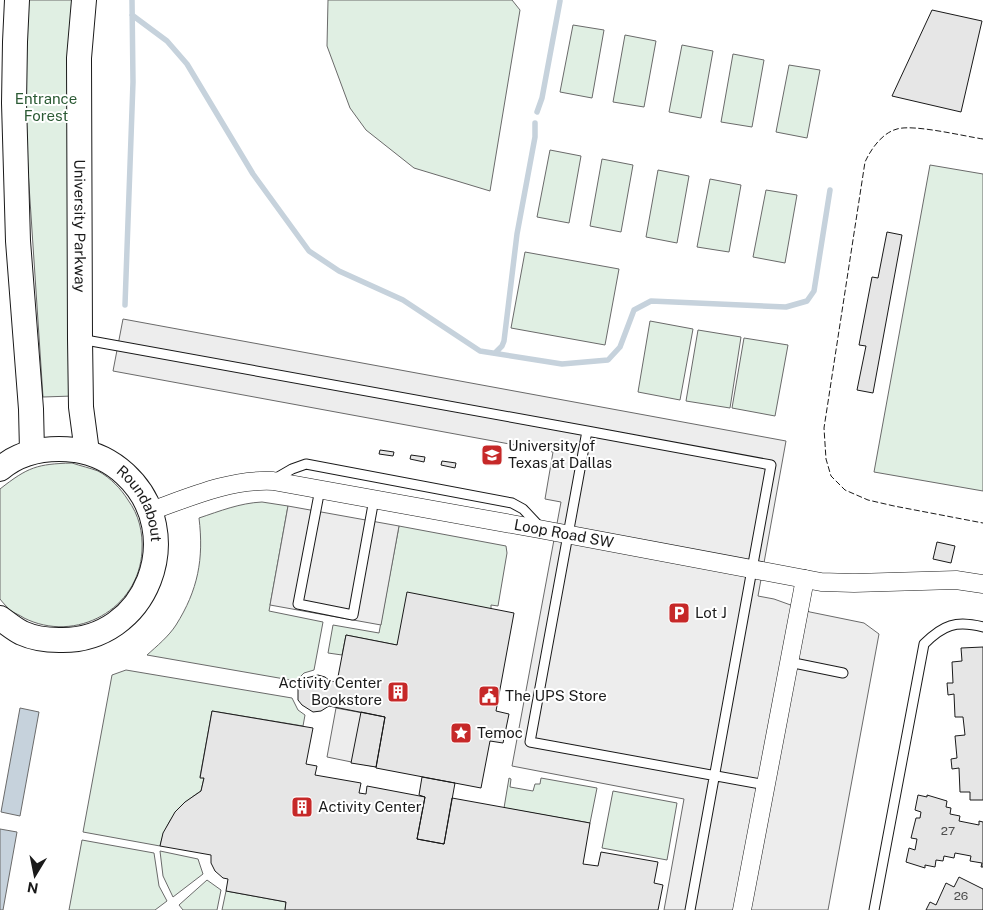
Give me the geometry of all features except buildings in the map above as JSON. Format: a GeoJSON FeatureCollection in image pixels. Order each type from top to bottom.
{"type":"FeatureCollection","features":[{"type":"Feature","properties":{"kind":"street"},"geometry":{"type":"LineString","coordinates":[[17,0],[14,103],[18,241],[32,409],[32,451]]}},
{"type":"Feature","properties":{"kind":"street","name":"University Parkway"},"geometry":{"type":"LineString","coordinates":[[84,0],[79,58],[80,339],[81,406],[87,452]]}},
{"type":"Feature","properties":{"kind":"street","name":"Roundabout"},"geometry":{"type":"LineString","coordinates":[[0,469],[32,451],[57,448],[87,452],[114,465],[136,485],[151,512],[157,541],[153,571],[140,599],[119,621],[92,635],[69,640],[45,640],[22,633],[0,618]]}},
{"type":"Feature","properties":{"kind":"street","name":"Loop Road SW"},"geometry":{"type":"LineString","coordinates":[[151,512],[234,483],[255,480],[272,481],[821,582],[956,580],[983,584]]}},
{"type":"Feature","properties":{"kind":"street"},"geometry":{"type":"LineString","coordinates":[[742,910],[805,579]]}},
{"type":"Feature","properties":{"kind":"lane"},"geometry":{"type":"LineString","coordinates":[[80,339],[771,465],[690,910]]}},
{"type":"Feature","properties":{"kind":"lane"},"geometry":{"type":"LineString","coordinates":[[587,431],[530,742],[766,785]]}},
{"type":"Feature","properties":{"kind":"lane"},"geometry":{"type":"LineString","coordinates":[[272,481],[292,469],[306,464],[512,503],[523,509],[543,530]]}},
{"type":"Feature","properties":{"kind":"lane"},"geometry":{"type":"LineString","coordinates":[[320,489],[298,604],[353,615],[374,499]]}},
{"type":"Feature","properties":{"kind":"lane"},"geometry":{"type":"LineString","coordinates":[[874,910],[924,644],[936,632],[946,626],[960,624],[983,627]]}},
{"type":"Feature","properties":{"kind":"lane"},"geometry":{"type":"LineString","coordinates":[[789,662],[843,672]]}},
{"type":"Feature","properties":{"kind":"green space","name":"Entrance Forest"},"geometry":{"type":"Polygon","coordinates":[[[28,0],[74,0],[73,396],[43,397],[24,109],[28,0]]]}},
{"type":"Feature","properties":{"kind":"green space"},"geometry":{"type":"Polygon","coordinates":[[[328,0],[512,0],[520,10],[490,191],[414,168],[366,130],[350,108],[327,46],[328,0]]]}},
{"type":"Feature","properties":{"kind":"green space"},"geometry":{"type":"Polygon","coordinates":[[[573,25],[604,30],[592,98],[560,92],[573,25]]]}},
{"type":"Feature","properties":{"kind":"green space"},"geometry":{"type":"Polygon","coordinates":[[[625,35],[656,41],[644,107],[613,102],[625,35]]]}},
{"type":"Feature","properties":{"kind":"green space"},"geometry":{"type":"Polygon","coordinates":[[[682,45],[713,51],[701,118],[669,112],[682,45]]]}},
{"type":"Feature","properties":{"kind":"green space"},"geometry":{"type":"Polygon","coordinates":[[[733,54],[764,60],[752,127],[721,122],[733,54]]]}},
{"type":"Feature","properties":{"kind":"green space"},"geometry":{"type":"Polygon","coordinates":[[[789,65],[820,70],[807,138],[776,132],[789,65]]]}},
{"type":"Feature","properties":{"kind":"green space"},"geometry":{"type":"Polygon","coordinates":[[[550,150],[581,156],[569,223],[537,217],[550,150]]]}},
{"type":"Feature","properties":{"kind":"green space"},"geometry":{"type":"Polygon","coordinates":[[[602,159],[633,165],[621,232],[590,226],[602,159]]]}},
{"type":"Feature","properties":{"kind":"green space"},"geometry":{"type":"Polygon","coordinates":[[[930,165],[983,174],[983,491],[874,472],[930,165]]]}},
{"type":"Feature","properties":{"kind":"green space"},"geometry":{"type":"Polygon","coordinates":[[[658,170],[689,176],[677,243],[646,237],[658,170]]]}},
{"type":"Feature","properties":{"kind":"green space"},"geometry":{"type":"Polygon","coordinates":[[[710,179],[741,185],[729,252],[697,247],[710,179]]]}},
{"type":"Feature","properties":{"kind":"green space"},"geometry":{"type":"Polygon","coordinates":[[[766,190],[797,195],[785,263],[753,257],[766,190]]]}},
{"type":"Feature","properties":{"kind":"green space"},"geometry":{"type":"Polygon","coordinates":[[[525,252],[619,269],[605,345],[511,328],[525,252]]]}},
{"type":"Feature","properties":{"kind":"green space"},"geometry":{"type":"Polygon","coordinates":[[[650,321],[693,329],[680,400],[638,392],[650,321]]]}},
{"type":"Feature","properties":{"kind":"green space"},"geometry":{"type":"Polygon","coordinates":[[[698,330],[741,337],[730,408],[686,401],[698,330]]]}},
{"type":"Feature","properties":{"kind":"green space"},"geometry":{"type":"Polygon","coordinates":[[[744,338],[788,345],[775,416],[732,408],[744,338]]]}},
{"type":"Feature","properties":{"kind":"green space"},"geometry":{"type":"Polygon","coordinates":[[[72,463],[98,471],[111,480],[122,492],[138,518],[142,537],[142,551],[138,572],[130,590],[117,605],[101,616],[83,624],[64,627],[44,625],[12,612],[0,599],[0,489],[33,468],[50,464],[72,463]]]}},
{"type":"Feature","properties":{"kind":"green space"},"geometry":{"type":"Polygon","coordinates":[[[262,502],[288,506],[269,611],[323,622],[314,670],[304,673],[296,681],[147,655],[173,629],[190,599],[200,561],[199,518],[222,510],[262,502]]]}},
{"type":"Feature","properties":{"kind":"green space"},"geometry":{"type":"Polygon","coordinates":[[[399,526],[506,546],[507,553],[498,606],[491,605],[491,609],[397,645],[346,635],[342,655],[328,653],[333,625],[379,633],[399,526]]]}},
{"type":"Feature","properties":{"kind":"green space"},"geometry":{"type":"Polygon","coordinates":[[[126,670],[292,698],[298,710],[305,715],[303,726],[212,711],[200,777],[204,778],[201,791],[174,814],[160,846],[83,832],[112,675],[126,670]]]}},
{"type":"Feature","properties":{"kind":"green space"},"geometry":{"type":"Polygon","coordinates":[[[509,778],[511,779],[510,787],[533,791],[535,784],[540,784],[541,778],[597,788],[590,823],[504,808],[509,778]]]}},
{"type":"Feature","properties":{"kind":"green space"},"geometry":{"type":"Polygon","coordinates":[[[613,791],[677,803],[667,860],[602,848],[613,791]]]}},
{"type":"Feature","properties":{"kind":"green space"},"geometry":{"type":"Polygon","coordinates":[[[82,840],[154,853],[159,886],[167,901],[155,910],[69,910],[82,840]]]}},
{"type":"Feature","properties":{"kind":"green space"},"geometry":{"type":"Polygon","coordinates":[[[160,851],[198,859],[203,874],[173,897],[163,876],[160,851]]]}},
{"type":"Feature","properties":{"kind":"green space"},"geometry":{"type":"Polygon","coordinates":[[[207,880],[221,890],[217,910],[183,910],[179,905],[207,880]]]}},
{"type":"Feature","properties":{"kind":"green space"},"geometry":{"type":"Polygon","coordinates":[[[226,891],[286,902],[285,910],[222,910],[226,891]]]}},
{"type":"Feature","properties":{"kind":"shaded area","name":"Lot J"},"geometry":{"type":"Polygon","coordinates":[[[123,319],[786,441],[758,596],[774,599],[810,612],[864,623],[879,634],[828,910],[664,910],[684,799],[512,766],[561,502],[545,499],[553,452],[113,371],[123,319]]]}},
{"type":"Feature","properties":{"kind":"shaded area"},"geometry":{"type":"Polygon","coordinates":[[[288,506],[399,526],[381,625],[270,605],[288,506]]]}},
{"type":"Feature","properties":{"kind":"shaded area"},"geometry":{"type":"Polygon","coordinates":[[[20,708],[39,712],[20,816],[1,812],[20,708]]]}},
{"type":"Feature","properties":{"kind":"shaded area"},"geometry":{"type":"Polygon","coordinates":[[[336,708],[385,717],[376,767],[327,757],[336,708]]]}},
{"type":"Feature","properties":{"kind":"shaded area"},"geometry":{"type":"Polygon","coordinates":[[[0,829],[17,832],[3,910],[0,910],[0,829]]]}},
{"type":"Feature","properties":{"kind":"waterway"},"geometry":{"type":"LineString","coordinates":[[125,305],[133,82],[132,0]]}},
{"type":"Feature","properties":{"kind":"waterway"},"geometry":{"type":"LineString","coordinates":[[537,112],[542,98],[560,1]]}},
{"type":"Feature","properties":{"kind":"waterway"},"geometry":{"type":"LineString","coordinates":[[132,15],[167,41],[187,64],[253,174],[309,251],[339,271],[403,300],[480,351],[562,364],[608,360],[620,347],[634,310],[651,301],[786,307],[807,301],[814,291],[830,190]]}},
{"type":"Feature","properties":{"kind":"waterway"},"geometry":{"type":"LineString","coordinates":[[495,353],[504,341],[517,234],[535,137],[535,123]]}},
{"type":"Feature","properties":{"kind":"fence"},"geometry":{"type":"LineString","coordinates":[[983,139],[926,129],[897,129],[882,138],[867,157],[824,428],[826,459],[831,476],[845,490],[868,500],[983,523]]}},
{"type":"Feature","properties":{"kind":"place","name":"University of Texas at Dallas"},"geometry":{"type":"Point","coordinates":[492,455]}},
{"type":"Feature","properties":{"kind":"place","name":"Lot J"},"geometry":{"type":"Point","coordinates":[679,613]}},
{"type":"Feature","properties":{"kind":"place","name":"Activity Center Bookstore"},"geometry":{"type":"Point","coordinates":[398,692]}},
{"type":"Feature","properties":{"kind":"place","name":"The UPS Store"},"geometry":{"type":"Point","coordinates":[489,696]}},
{"type":"Feature","properties":{"kind":"place","name":"Temoc"},"geometry":{"type":"Point","coordinates":[461,733]}},
{"type":"Feature","properties":{"kind":"place","name":"Activity Center"},"geometry":{"type":"Point","coordinates":[302,807]}}]}
